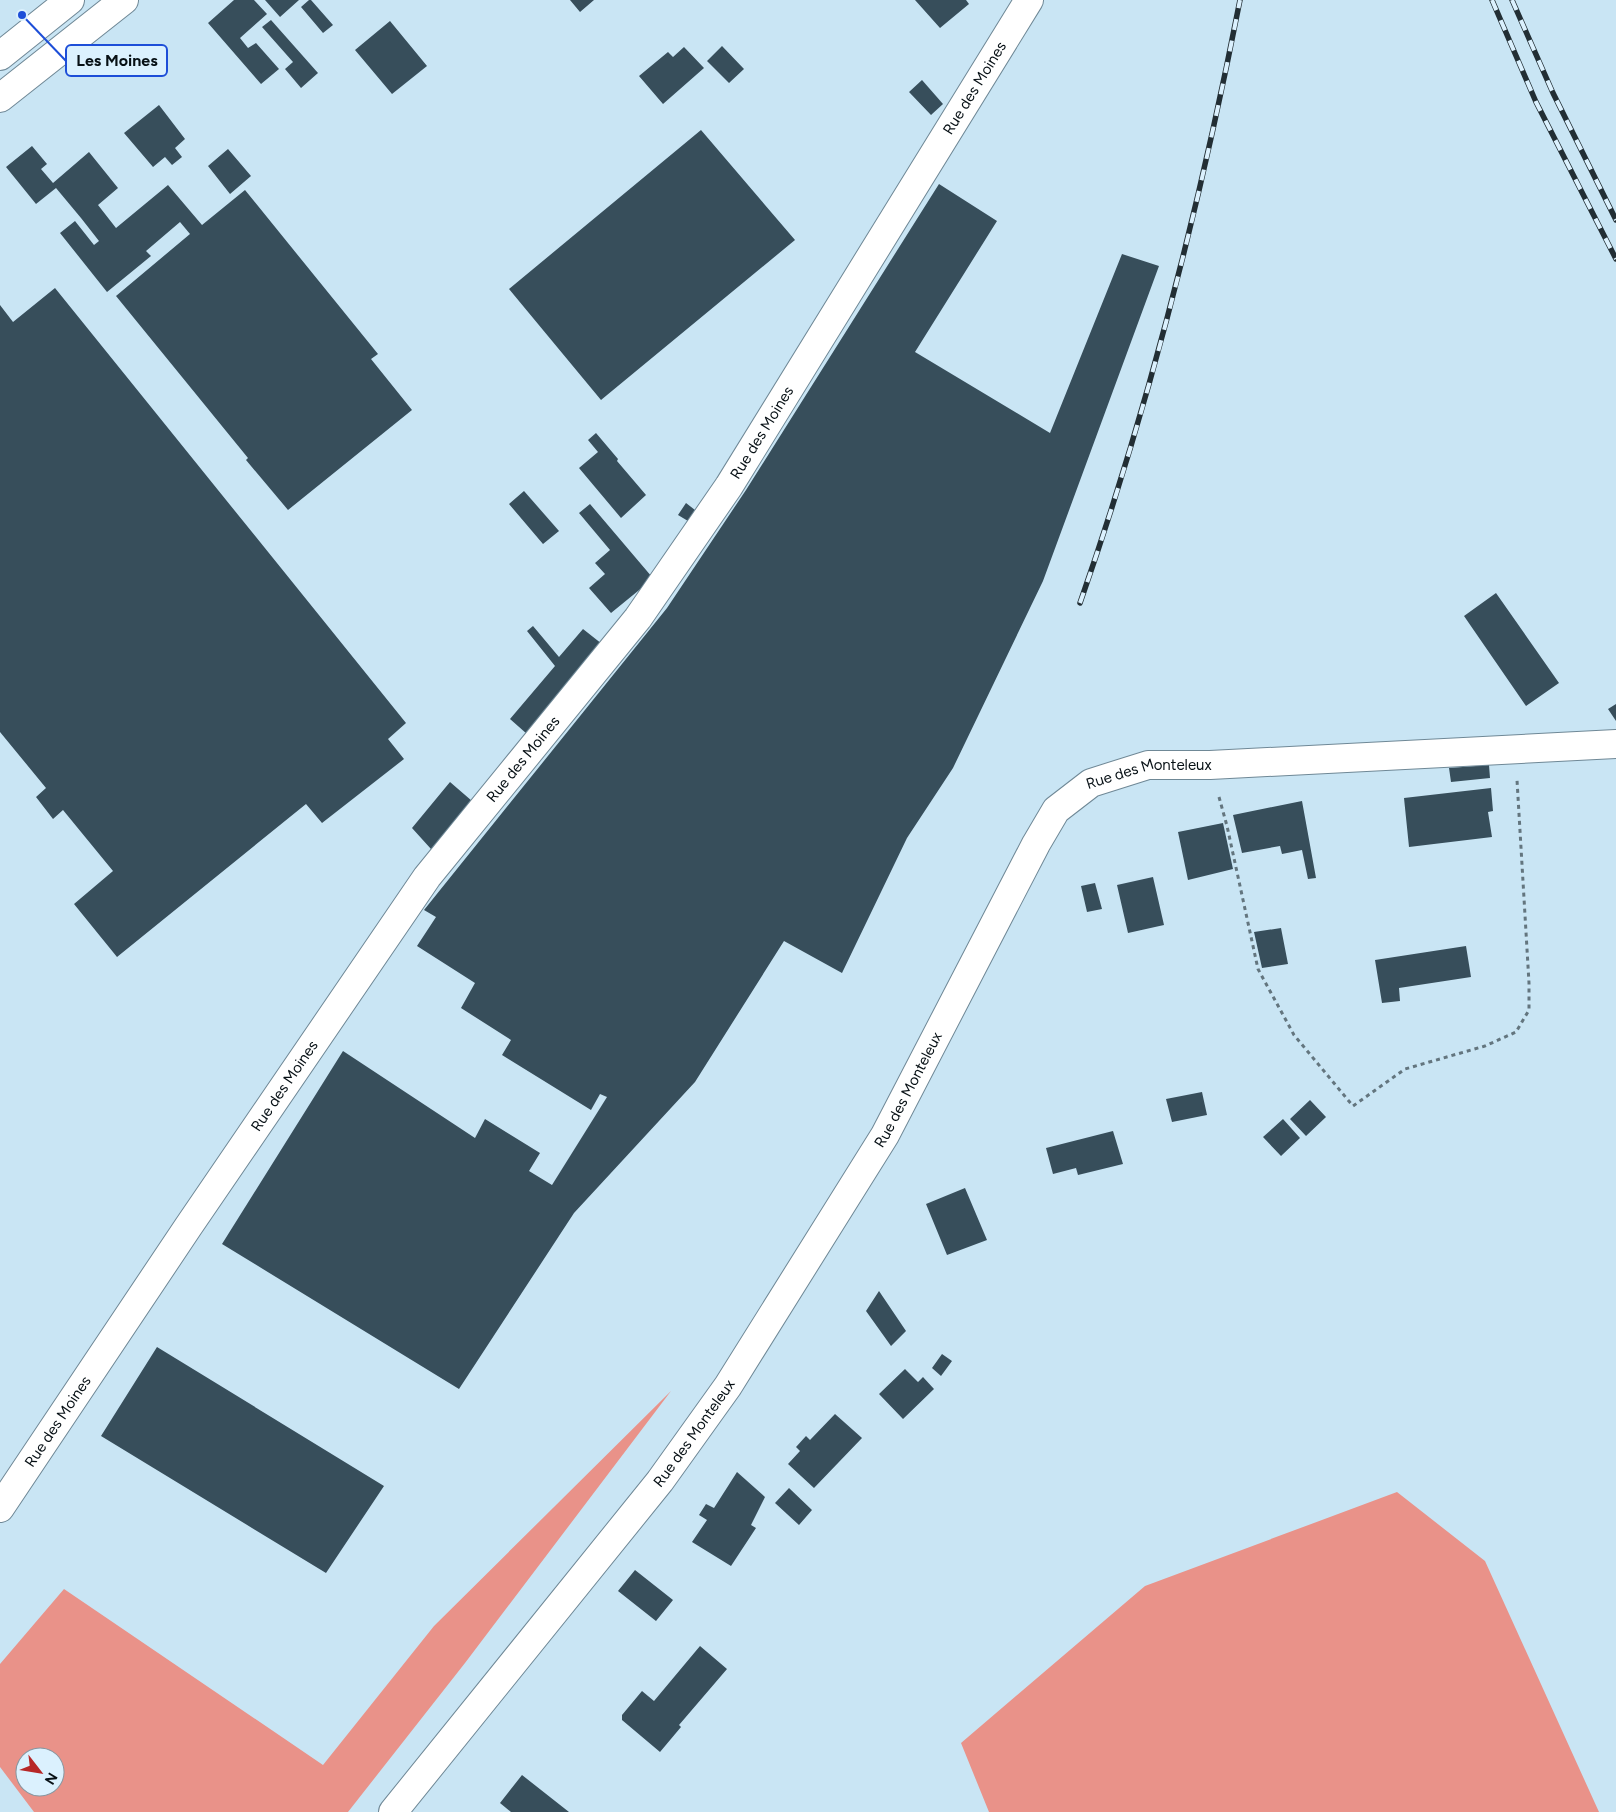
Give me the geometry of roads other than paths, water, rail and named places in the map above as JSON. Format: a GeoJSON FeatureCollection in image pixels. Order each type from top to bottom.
{"type":"FeatureCollection","features":[{"type":"Feature","properties":{"kind":"street"},"geometry":{"type":"LineString","coordinates":[[0,56],[70,0]]}},
{"type":"Feature","properties":{"kind":"street"},"geometry":{"type":"LineString","coordinates":[[0,98],[124,0]]}},
{"type":"Feature","properties":{"kind":"street","name":"Rue des Moines"},"geometry":{"type":"LineString","coordinates":[[0,1508],[188,1227],[427,877],[638,618],[723,494],[1029,0]]}},
{"type":"Feature","properties":{"kind":"street","name":"Rue des Monteleux"},"geometry":{"type":"LineString","coordinates":[[392,1812],[660,1481],[728,1386],[885,1135],[1036,844],[1056,810],[1091,783],[1148,765],[1210,765],[1616,744]]}},
{"type":"Feature","properties":{"kind":"railway"},"geometry":{"type":"LineString","coordinates":[[1080,603],[1128,454],[1171,304],[1208,153],[1240,0]]}},
{"type":"Feature","properties":{"kind":"railway"},"geometry":{"type":"LineString","coordinates":[[1492,0],[1536,102],[1616,259]]}},
{"type":"Feature","properties":{"kind":"railway"},"geometry":{"type":"LineString","coordinates":[[1512,0],[1553,93],[1616,220]]}},
{"type":"Feature","properties":{"kind":"place","name":"Les Moines"},"geometry":{"type":"Point","coordinates":[22,15]}}]}
